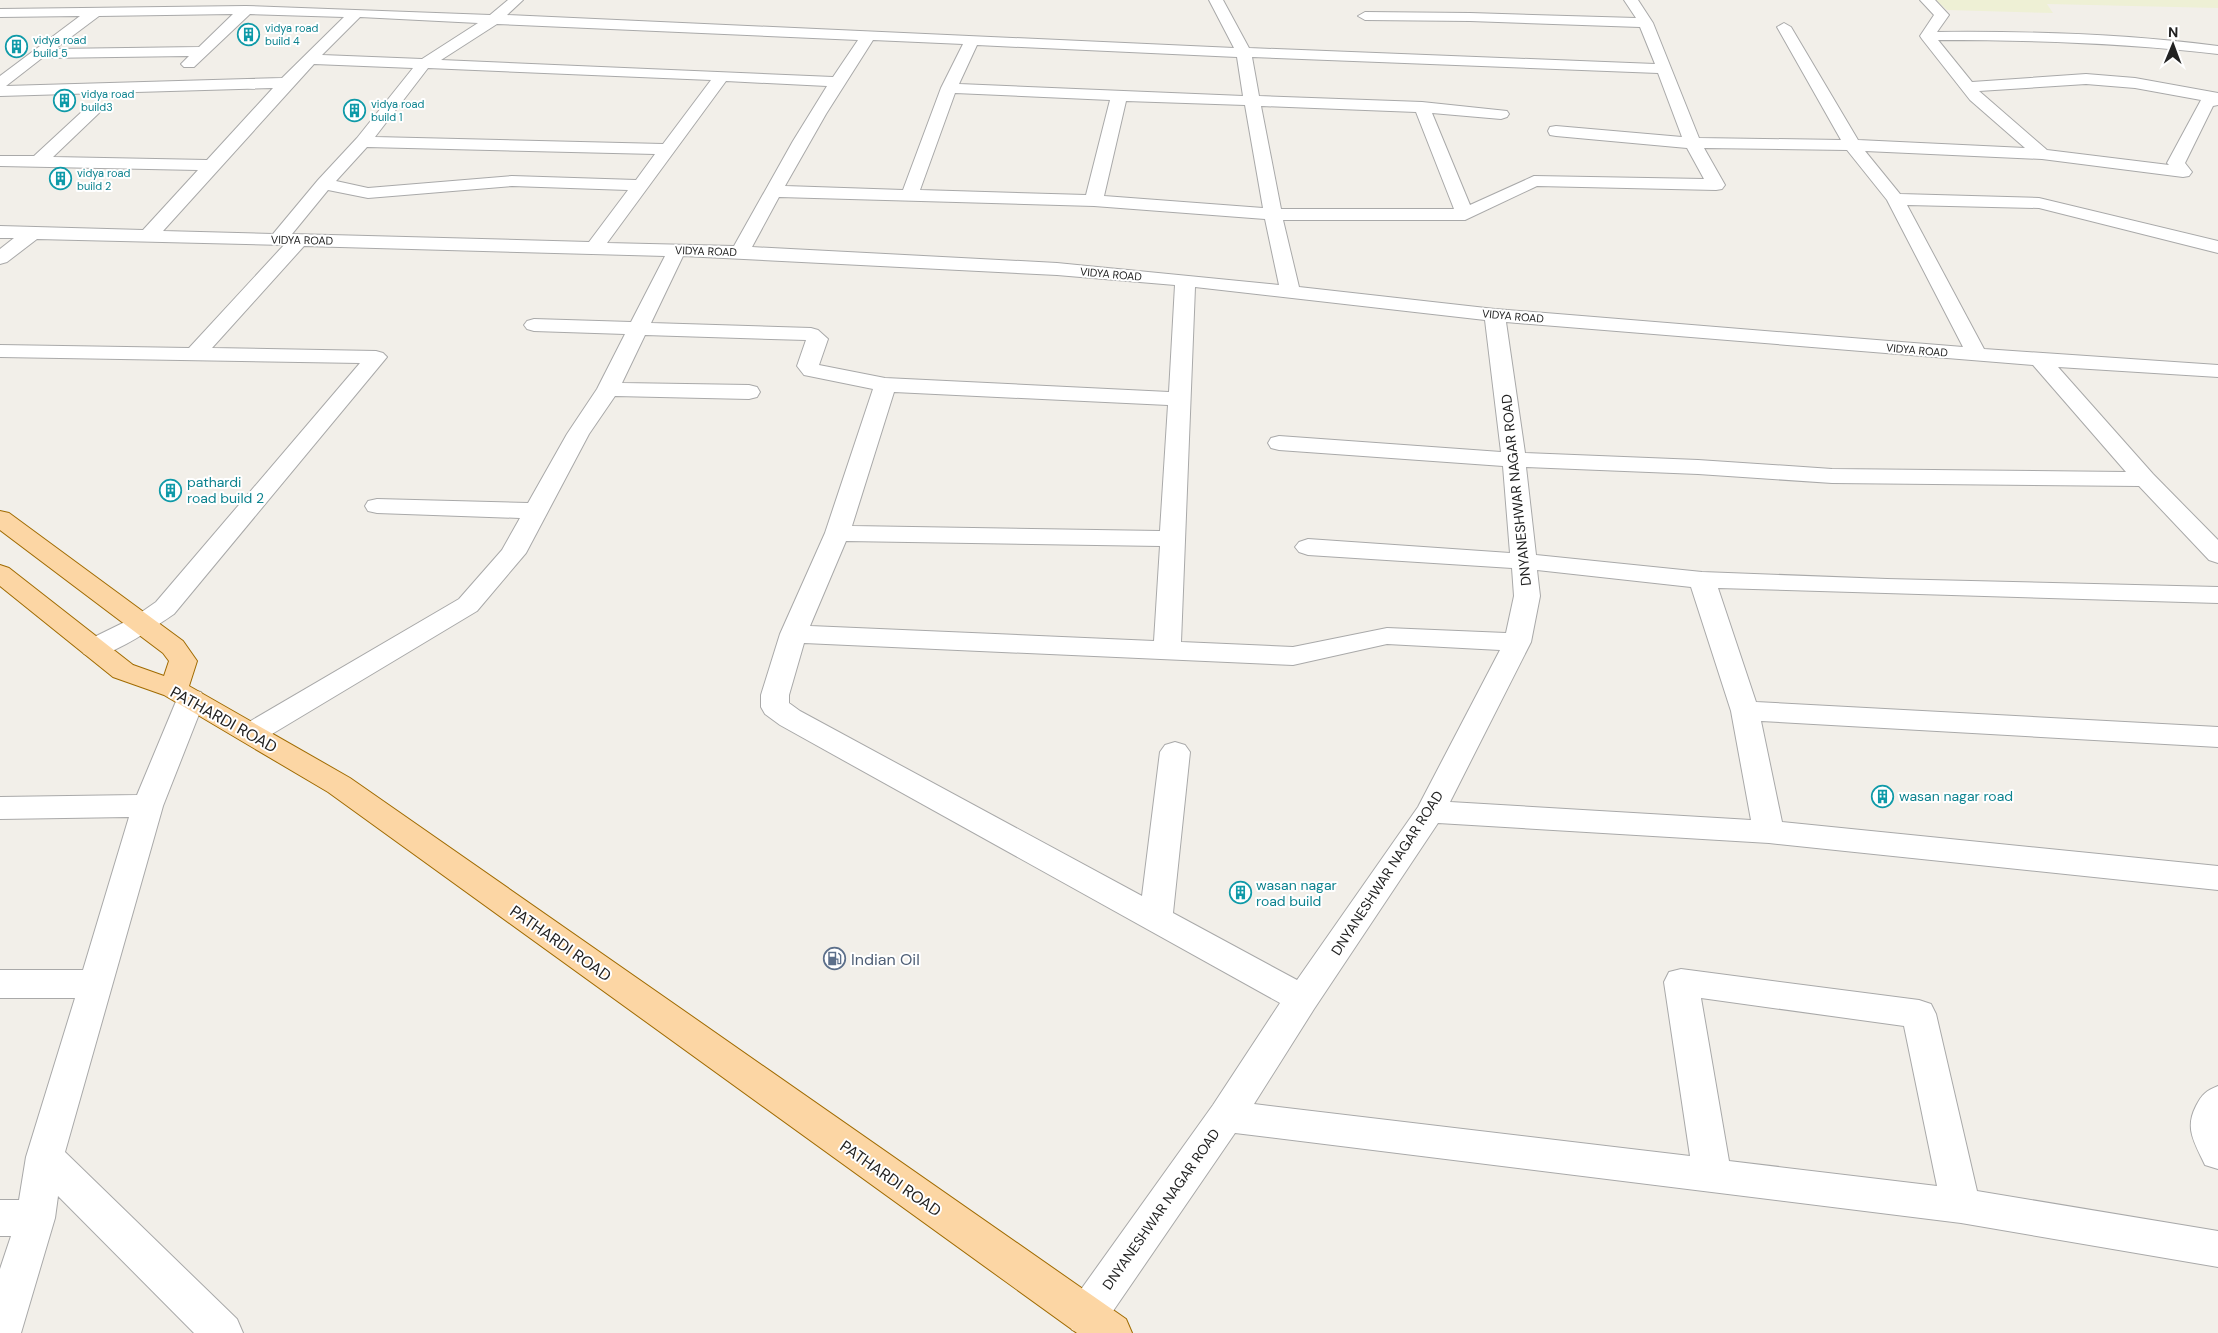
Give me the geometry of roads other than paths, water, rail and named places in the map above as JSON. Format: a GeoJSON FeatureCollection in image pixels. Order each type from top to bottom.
{"type":"FeatureCollection","features":[{"type":"Feature","properties":{"kind":"main road"},"geometry":{"type":"LineString","coordinates":[[0,518],[173,647],[183,661],[182,694]]}},
{"type":"Feature","properties":{"kind":"main road","name":"PATHARDI ROAD"},"geometry":{"type":"LineString","coordinates":[[0,573],[123,671],[182,694],[339,785],[1098,1325]]}},
{"type":"Feature","properties":{"kind":"street"},"geometry":{"type":"LineString","coordinates":[[31,13],[59,0]]}},
{"type":"Feature","properties":{"kind":"street"},"geometry":{"type":"LineString","coordinates":[[141,10],[160,0]]}},
{"type":"Feature","properties":{"kind":"street"},"geometry":{"type":"LineString","coordinates":[[278,240],[324,184],[363,142],[423,65],[494,19],[516,0]]}},
{"type":"Feature","properties":{"kind":"street"},"geometry":{"type":"LineString","coordinates":[[1216,0],[1243,51],[1273,214],[1290,292]]}},
{"type":"Feature","properties":{"kind":"street"},"geometry":{"type":"LineString","coordinates":[[1356,0],[1388,59]]}},
{"type":"Feature","properties":{"kind":"street"},"geometry":{"type":"LineString","coordinates":[[773,192],[910,194],[1094,201],[1273,214],[1465,215],[1534,181],[1716,185],[1693,143],[1662,68],[1646,23],[1631,0]]}},
{"type":"Feature","properties":{"kind":"street"},"geometry":{"type":"LineString","coordinates":[[1927,0],[1942,14],[1927,36]]}},
{"type":"Feature","properties":{"kind":"street"},"geometry":{"type":"LineString","coordinates":[[0,13],[141,10],[356,13],[1243,51],[1388,59],[1662,68]]}},
{"type":"Feature","properties":{"kind":"street"},"geometry":{"type":"LineString","coordinates":[[166,87],[201,51],[246,10]]}},
{"type":"Feature","properties":{"kind":"street"},"geometry":{"type":"LineString","coordinates":[[0,83],[95,12]]}},
{"type":"Feature","properties":{"kind":"street"},"geometry":{"type":"LineString","coordinates":[[148,236],[308,59],[356,13]]}},
{"type":"Feature","properties":{"kind":"street"},"geometry":{"type":"LineString","coordinates":[[1365,16],[1470,16],[1646,23]]}},
{"type":"Feature","properties":{"kind":"street"},"geometry":{"type":"LineString","coordinates":[[1784,27],[1852,145],[1895,199],[1977,356]]}},
{"type":"Feature","properties":{"kind":"street"},"geometry":{"type":"LineString","coordinates":[[740,252],[838,82],[869,35]]}},
{"type":"Feature","properties":{"kind":"street"},"geometry":{"type":"LineString","coordinates":[[1927,36],[2004,35],[2186,45],[2218,50]]}},
{"type":"Feature","properties":{"kind":"street"},"geometry":{"type":"LineString","coordinates":[[1927,36],[1976,97],[2042,154]]}},
{"type":"Feature","properties":{"kind":"street"},"geometry":{"type":"LineString","coordinates":[[910,194],[949,88],[973,39]]}},
{"type":"Feature","properties":{"kind":"street"},"geometry":{"type":"LineString","coordinates":[[38,54],[201,51]]}},
{"type":"Feature","properties":{"kind":"street"},"geometry":{"type":"LineString","coordinates":[[308,59],[838,82]]}},
{"type":"Feature","properties":{"kind":"street"},"geometry":{"type":"LineString","coordinates":[[594,248],[722,76]]}},
{"type":"Feature","properties":{"kind":"street"},"geometry":{"type":"LineString","coordinates":[[1968,87],[2086,79],[2135,83],[2218,99]]}},
{"type":"Feature","properties":{"kind":"street"},"geometry":{"type":"LineString","coordinates":[[0,90],[286,83]]}},
{"type":"Feature","properties":{"kind":"street"},"geometry":{"type":"LineString","coordinates":[[949,88],[1422,108],[1501,114]]}},
{"type":"Feature","properties":{"kind":"street"},"geometry":{"type":"LineString","coordinates":[[1094,201],[1120,96]]}},
{"type":"Feature","properties":{"kind":"street"},"geometry":{"type":"LineString","coordinates":[[1556,131],[1693,143],[1852,145],[2042,154],[2183,172],[2176,162],[2207,104],[2218,99]]}},
{"type":"Feature","properties":{"kind":"street"},"geometry":{"type":"LineString","coordinates":[[1422,108],[1465,215]]}},
{"type":"Feature","properties":{"kind":"street"},"geometry":{"type":"LineString","coordinates":[[38,162],[93,110]]}},
{"type":"Feature","properties":{"kind":"street"},"geometry":{"type":"LineString","coordinates":[[363,142],[666,150]]}},
{"type":"Feature","properties":{"kind":"street"},"geometry":{"type":"LineString","coordinates":[[0,161],[212,166]]}},
{"type":"Feature","properties":{"kind":"street"},"geometry":{"type":"LineString","coordinates":[[324,184],[368,193],[512,180],[641,185]]}},
{"type":"Feature","properties":{"kind":"street"},"geometry":{"type":"LineString","coordinates":[[1895,199],[2038,203],[2218,247]]}},
{"type":"Feature","properties":{"kind":"street","name":"VIDYA ROAD"},"geometry":{"type":"LineString","coordinates":[[0,232],[740,252],[1038,268],[1185,280],[1494,315],[1977,356],[2218,372]]}},
{"type":"Feature","properties":{"kind":"street"},"geometry":{"type":"LineString","coordinates":[[0,258],[32,233]]}},
{"type":"Feature","properties":{"kind":"street"},"geometry":{"type":"LineString","coordinates":[[195,354],[299,240]]}},
{"type":"Feature","properties":{"kind":"street"},"geometry":{"type":"LineString","coordinates":[[252,733],[468,605],[513,554],[578,434],[608,389],[678,250]]}},
{"type":"Feature","properties":{"kind":"street"},"geometry":{"type":"LineString","coordinates":[[1167,650],[1185,280]]}},
{"type":"Feature","properties":{"kind":"street","name":"DNYANESHWAR NAGAR ROAD"},"geometry":{"type":"LineString","coordinates":[[1098,1325],[1226,1116],[1302,999],[1430,812],[1518,642],[1527,596],[1514,460],[1494,315]]}},
{"type":"Feature","properties":{"kind":"street"},"geometry":{"type":"LineString","coordinates":[[534,325],[811,334],[818,339],[808,366],[812,370],[885,386],[1180,399]]}},
{"type":"Feature","properties":{"kind":"street"},"geometry":{"type":"LineString","coordinates":[[0,351],[376,357],[165,608],[142,624],[94,648]]}},
{"type":"Feature","properties":{"kind":"street"},"geometry":{"type":"LineString","coordinates":[[2040,360],[2145,479],[2218,555]]}},
{"type":"Feature","properties":{"kind":"street"},"geometry":{"type":"LineString","coordinates":[[885,386],[837,533],[793,634],[775,695],[775,706],[799,722],[1302,999]]}},
{"type":"Feature","properties":{"kind":"street"},"geometry":{"type":"LineString","coordinates":[[608,389],[749,392]]}},
{"type":"Feature","properties":{"kind":"street"},"geometry":{"type":"LineString","coordinates":[[1279,443],[1514,460],[1698,467],[1832,476],[2145,479]]}},
{"type":"Feature","properties":{"kind":"street"},"geometry":{"type":"LineString","coordinates":[[377,506],[535,511]]}},
{"type":"Feature","properties":{"kind":"street"},"geometry":{"type":"LineString","coordinates":[[837,533],[1173,540]]}},
{"type":"Feature","properties":{"kind":"street"},"geometry":{"type":"LineString","coordinates":[[1308,547],[1524,561],[1702,580],[1877,587],[2218,595]]}},
{"type":"Feature","properties":{"kind":"street"},"geometry":{"type":"LineString","coordinates":[[1702,580],[1745,711],[1769,832]]}},
{"type":"Feature","properties":{"kind":"street"},"geometry":{"type":"LineString","coordinates":[[793,634],[1293,656],[1387,636],[1518,642]]}},
{"type":"Feature","properties":{"kind":"street"},"geometry":{"type":"LineString","coordinates":[[0,1333],[18,1218],[45,1157],[182,694]]}},
{"type":"Feature","properties":{"kind":"street"},"geometry":{"type":"LineString","coordinates":[[1745,711],[2218,737]]}},
{"type":"Feature","properties":{"kind":"street"},"geometry":{"type":"LineString","coordinates":[[1156,918],[1176,752]]}},
{"type":"Feature","properties":{"kind":"street"},"geometry":{"type":"LineString","coordinates":[[0,808],[148,806]]}},
{"type":"Feature","properties":{"kind":"street"},"geometry":{"type":"LineString","coordinates":[[1430,812],[1769,832],[2218,878]]}},
{"type":"Feature","properties":{"kind":"street"},"geometry":{"type":"LineString","coordinates":[[1712,1174],[1681,982],[1919,1014],[1961,1206]]}},
{"type":"Feature","properties":{"kind":"street"},"geometry":{"type":"LineString","coordinates":[[0,984],[96,984]]}},
{"type":"Feature","properties":{"kind":"street"},"geometry":{"type":"LineString","coordinates":[[2218,1102],[2210,1112],[2207,1130],[2218,1153]]}},
{"type":"Feature","properties":{"kind":"street"},"geometry":{"type":"LineString","coordinates":[[1226,1116],[1961,1206],[2218,1249]]}},
{"type":"Feature","properties":{"kind":"street"},"geometry":{"type":"LineString","coordinates":[[45,1157],[222,1333]]}},
{"type":"Feature","properties":{"kind":"place","name":"vidya road build 4"},"geometry":{"type":"Point","coordinates":[249,34]}},
{"type":"Feature","properties":{"kind":"place","name":"vidya road build 5"},"geometry":{"type":"Point","coordinates":[17,46]}},
{"type":"Feature","properties":{"kind":"place","name":"vidya road build3"},"geometry":{"type":"Point","coordinates":[65,100]}},
{"type":"Feature","properties":{"kind":"place","name":"vidya road build 1"},"geometry":{"type":"Point","coordinates":[355,110]}},
{"type":"Feature","properties":{"kind":"place","name":"vidya road build 2"},"geometry":{"type":"Point","coordinates":[61,179]}},
{"type":"Feature","properties":{"kind":"place","name":"pathardi road build 2"},"geometry":{"type":"Point","coordinates":[171,490]}},
{"type":"Feature","properties":{"kind":"place","name":"wasan nagar road"},"geometry":{"type":"Point","coordinates":[1883,796]}},
{"type":"Feature","properties":{"kind":"place","name":"wasan nagar road build"},"geometry":{"type":"Point","coordinates":[1240,893]}},
{"type":"Feature","properties":{"kind":"place","name":"Indian Oil"},"geometry":{"type":"Point","coordinates":[835,959]}}]}
